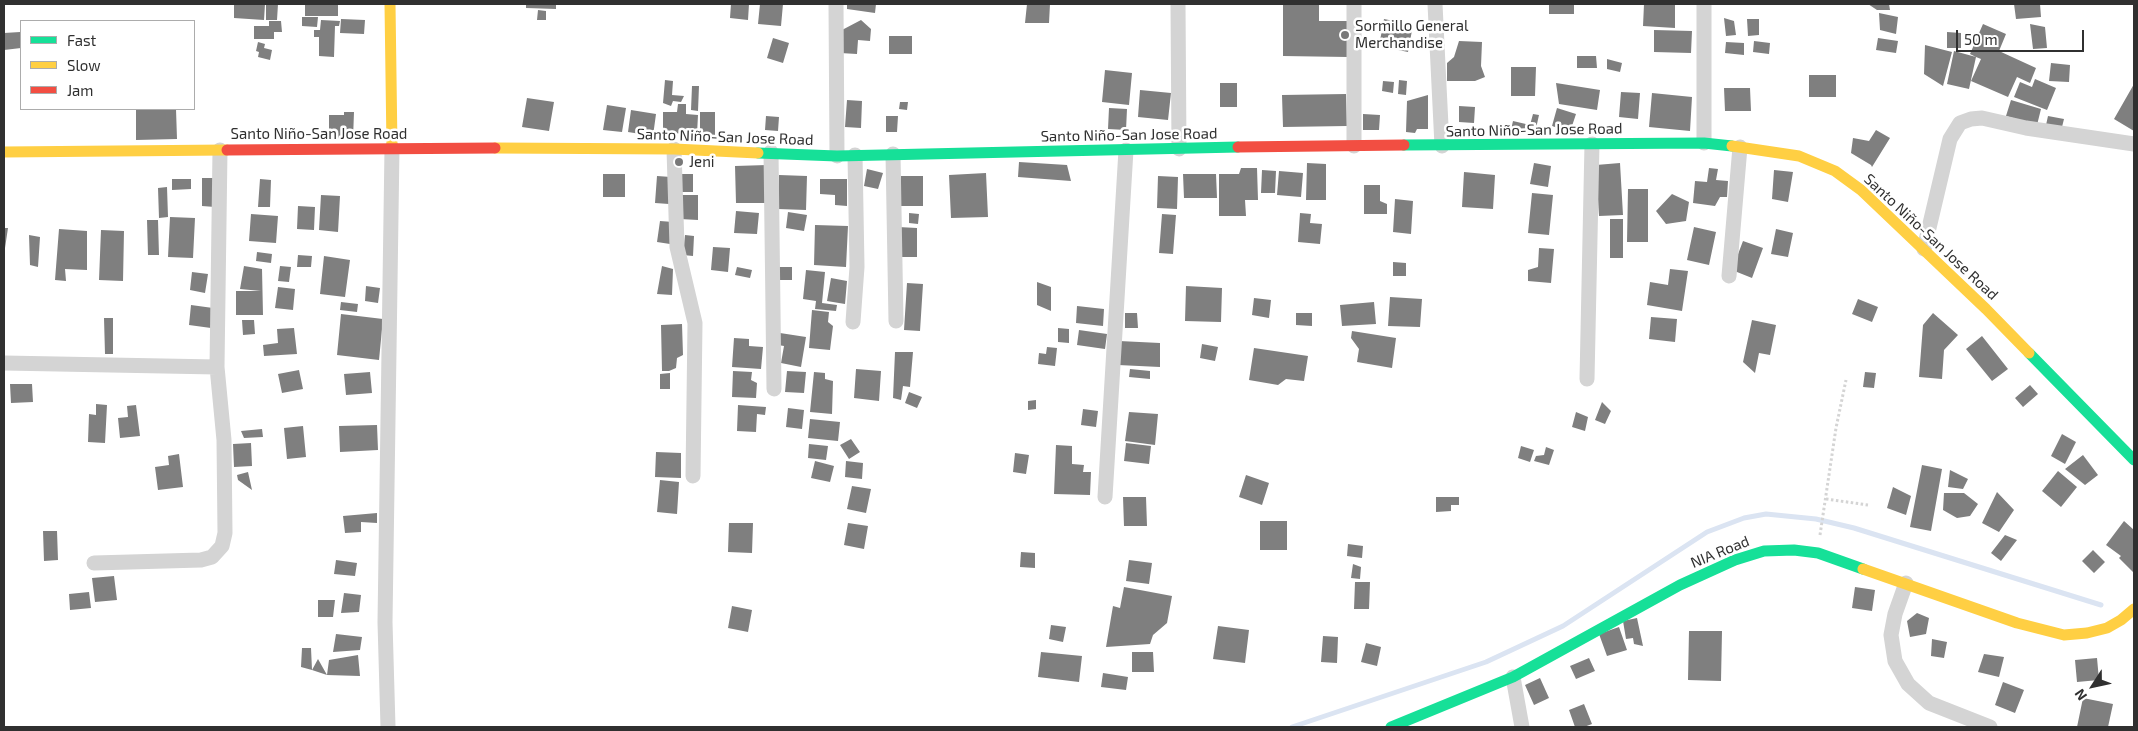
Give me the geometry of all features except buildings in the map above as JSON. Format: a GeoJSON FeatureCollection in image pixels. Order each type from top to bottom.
{"type":"FeatureCollection","features":[{"type":"Feature","properties":{"kind":"main road"},"geometry":{"type":"LineString","coordinates":[[390,4],[392,148]]}},
{"type":"Feature","properties":{"kind":"main road","name":"Santo Niño-San Jose Road"},"geometry":{"type":"LineString","coordinates":[[4,152],[392,148],[674,149],[837,156],[1354,146],[1704,143],[1740,147],[1799,156],[1835,171],[1861,190],[1924,249],[2134,460]]}},
{"type":"Feature","properties":{"kind":"main road","name":"NIA Road"},"geometry":{"type":"LineString","coordinates":[[1391,727],[1514,677],[1680,585],[1735,560],[1764,551],[1794,550],[1818,553],[2032,628],[2064,635],[2087,633],[2107,628],[2121,620],[2134,609]]}},
{"type":"Feature","properties":{"kind":"street"},"geometry":{"type":"LineString","coordinates":[[836,4],[837,156]]}},
{"type":"Feature","properties":{"kind":"street"},"geometry":{"type":"LineString","coordinates":[[1178,4],[1179,150]]}},
{"type":"Feature","properties":{"kind":"street"},"geometry":{"type":"LineString","coordinates":[[1354,4],[1354,146]]}},
{"type":"Feature","properties":{"kind":"street"},"geometry":{"type":"LineString","coordinates":[[1435,4],[1442,146]]}},
{"type":"Feature","properties":{"kind":"street"},"geometry":{"type":"LineString","coordinates":[[1704,4],[1704,143]]}},
{"type":"Feature","properties":{"kind":"street"},"geometry":{"type":"LineString","coordinates":[[1924,249],[1950,139],[1960,123],[1982,118],[2026,128],[2134,144]]}},
{"type":"Feature","properties":{"kind":"street"},"geometry":{"type":"LineString","coordinates":[[1587,379],[1592,144]]}},
{"type":"Feature","properties":{"kind":"street"},"geometry":{"type":"LineString","coordinates":[[1729,276],[1740,147]]}},
{"type":"Feature","properties":{"kind":"street"},"geometry":{"type":"LineString","coordinates":[[388,727],[385,622],[392,148]]}},
{"type":"Feature","properties":{"kind":"street"},"geometry":{"type":"LineString","coordinates":[[674,149],[678,248],[695,323],[694,476]]}},
{"type":"Feature","properties":{"kind":"street"},"geometry":{"type":"LineString","coordinates":[[94,563],[201,560],[212,557],[222,546],[224,533],[224,440],[218,367],[220,150]]}},
{"type":"Feature","properties":{"kind":"street"},"geometry":{"type":"LineString","coordinates":[[1105,497],[1126,150]]}},
{"type":"Feature","properties":{"kind":"street"},"geometry":{"type":"LineString","coordinates":[[771,152],[774,389]]}},
{"type":"Feature","properties":{"kind":"street"},"geometry":{"type":"LineString","coordinates":[[893,154],[896,321]]}},
{"type":"Feature","properties":{"kind":"street"},"geometry":{"type":"LineString","coordinates":[[853,322],[857,267],[855,155]]}},
{"type":"Feature","properties":{"kind":"street"},"geometry":{"type":"LineString","coordinates":[[4,363],[218,367]]}},
{"type":"Feature","properties":{"kind":"street"},"geometry":{"type":"LineString","coordinates":[[1906,583],[1895,614],[1891,635],[1894,661],[1908,684],[1929,703],[1990,727]]}},
{"type":"Feature","properties":{"kind":"street"},"geometry":{"type":"LineString","coordinates":[[1514,677],[1522,727]]}},
{"type":"Feature","properties":{"kind":"path"},"geometry":{"type":"LineString","coordinates":[[1822,527],[1836,428],[1846,380]]}},
{"type":"Feature","properties":{"kind":"path"},"geometry":{"type":"LineString","coordinates":[[1826,499],[1868,505]]}},
{"type":"Feature","properties":{"kind":"waterway"},"geometry":{"type":"LineString","coordinates":[[1292,727],[1486,662],[1563,626],[1707,532],[1744,518],[1766,514],[1816,519],[1854,528],[2101,605]]}},
{"type":"Feature","properties":{"kind":"traffic: fast"},"geometry":{"type":"LineString","coordinates":[[1404,145],[1704,143],[1732,146]]}},
{"type":"Feature","properties":{"kind":"traffic: fast"},"geometry":{"type":"LineString","coordinates":[[758,153],[837,156],[1238,147]]}},
{"type":"Feature","properties":{"kind":"traffic: fast"},"geometry":{"type":"LineString","coordinates":[[2029,353],[2134,460]]}},
{"type":"Feature","properties":{"kind":"traffic: fast"},"geometry":{"type":"LineString","coordinates":[[1391,727],[1513,677],[1680,585],[1735,560],[1764,551],[1794,550],[1818,553],[1863,569]]}},
{"type":"Feature","properties":{"kind":"traffic: slow"},"geometry":{"type":"LineString","coordinates":[[390,4],[392,148]]}},
{"type":"Feature","properties":{"kind":"traffic: slow"},"geometry":{"type":"LineString","coordinates":[[1732,146],[1799,156],[1835,171],[1861,190],[1986,309],[2029,353]]}},
{"type":"Feature","properties":{"kind":"traffic: slow"},"geometry":{"type":"LineString","coordinates":[[495,148],[674,149],[758,153]]}},
{"type":"Feature","properties":{"kind":"traffic: slow"},"geometry":{"type":"LineString","coordinates":[[4,152],[227,150]]}},
{"type":"Feature","properties":{"kind":"traffic: slow"},"geometry":{"type":"LineString","coordinates":[[1863,569],[2017,623],[2064,635],[2087,633],[2107,628],[2121,620],[2134,609]]}},
{"type":"Feature","properties":{"kind":"traffic: jam"},"geometry":{"type":"LineString","coordinates":[[1238,147],[1404,145]]}},
{"type":"Feature","properties":{"kind":"traffic: jam"},"geometry":{"type":"LineString","coordinates":[[227,150],[495,148]]}},
{"type":"Feature","properties":{"kind":"place","name":"Sormillo General Merchandise"},"geometry":{"type":"Point","coordinates":[1345,35]}},
{"type":"Feature","properties":{"kind":"place","name":"Jeni"},"geometry":{"type":"Point","coordinates":[679,162]}}]}
